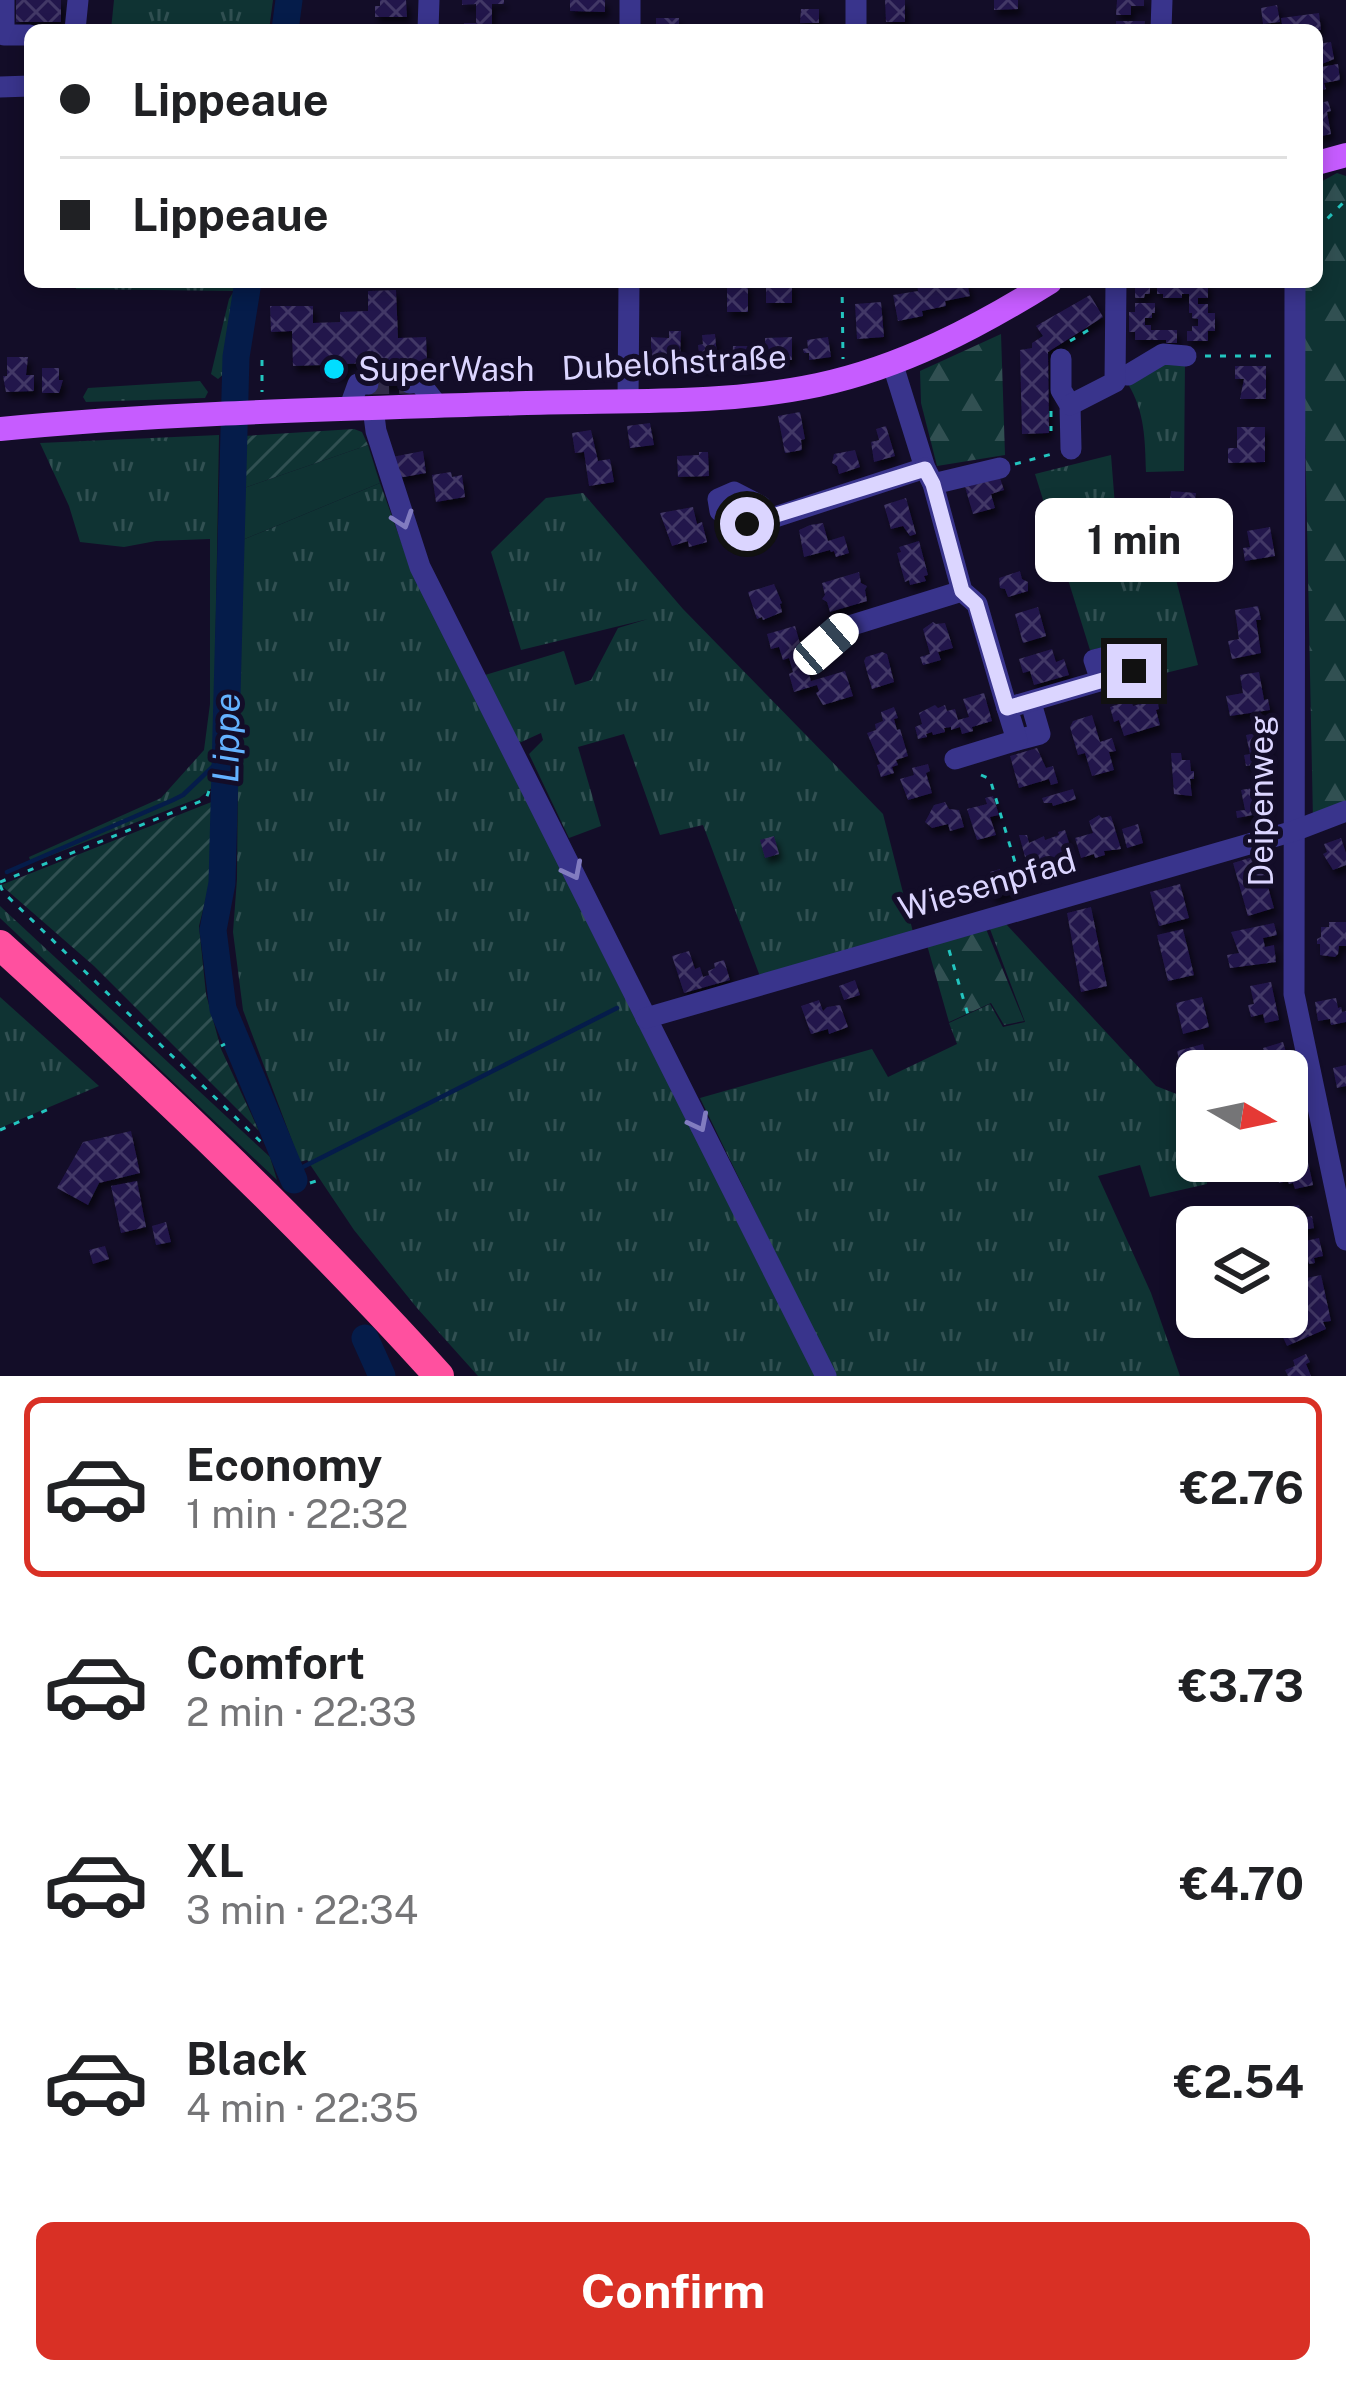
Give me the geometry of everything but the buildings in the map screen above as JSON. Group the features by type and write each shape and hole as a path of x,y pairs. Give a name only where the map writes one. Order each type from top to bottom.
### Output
{"highway":[{"path":"0,945 277,1205 439,1376"}],"main road":[{"name":"Dubelohstraße","path":"0,429 259,412 363,391 438,406 723,397 815,386 892,362 974,328 1040,288"},
{"name":"Dubelohstraße","path":"0,420 62,423"}],"street":[{"path":"4,0 4,35 24,35"},
{"path":"628,288 628,401"},
{"path":"1070,405 1115,382 1116,288"},
{"name":"Deipenweg","path":"1295,288 1294,994 1346,1240"},
{"path":"1117,374 1128,374 1163,354 1186,356"},
{"path":"1061,359 1061,389 1070,405 1071,448"},
{"path":"892,362 962,591 976,604 1017,740"},
{"path":"412,378 438,406"},
{"path":"363,391 420,567 826,1376"},
{"path":"766,520 929,476 1000,468"},
{"path":"826,644 846,627 962,591"},
{"path":"1007,708 1101,681"},
{"path":"970,762 1040,734 1031,703"},
{"name":"Wiesenpfad","path":"646,1018 1346,812"}],"path":[{"path":"1323,223 1346,200"},
{"path":"842,288 843,379"},
{"path":"1186,356 1294,356"},
{"path":"259,412 262,360"},
{"path":"1000,468 1071,448"},
{"path":"970,762 990,779 1028,907"},
{"path":"209,791 206,799 0,883 3,892 263,1144"},
{"path":"944,931 968,1015"},
{"path":"0,1130 49,1109"}],"green space":[{"path":"114,0 273,0 270,24 112,24"},
{"path":"1337,173 1346,176 1346,807 1313,820 1302,288 1323,288 1323,181"},
{"path":"237,288 225,373 218,379 211,374 234,291 76,289"},
{"path":"1001,334 1005,455 937,466 921,403 920,371"},
{"path":"1169,361 1185,361 1184,471 1146,472 1141,416 1128,384"},
{"path":"200,381 208,392 205,398 86,402 83,397 88,388"},
{"path":"362,432 368,445 244,488 244,436"},
{"path":"219,435 213,787 199,798 31,863 29,857 161,798 204,750 210,704 210,539 124,547 80,542 40,443"},
{"path":"368,445 380,483 240,541 244,488"},
{"path":"1111,455 1119,557 1171,560 1198,665 1145,678 1133,641 1090,650 1035,474"},
{"path":"380,483 408,561 819,1376 478,1376 354,1230 307,1160 300,1162 243,1010 233,932 240,541"},
{"path":"583,493 683,609 883,814 913,932 761,979 703,825 660,835 624,734 578,747 601,826 569,838 529,754 543,740 541,733 517,744 485,675 564,651 575,685 591,680 618,628 648,619 521,650 491,552 546,498"},
{"path":"214,801 212,874 199,926 206,994 221,1049 259,1131 94,966 1,885"},
{"path":"0,906 270,1157 277,1180 0,918"},
{"path":"1006,924 1156,1086 1176,1094 1176,1182 1207,1184 1150,1197 1140,1165 1098,1176 1151,1293 1180,1376 835,1376 700,1098 872,1049 888,1077 957,1044 949,1023 990,1004 1003,1027 1025,1022 990,929"},
{"path":"986,929 1024,1021 1004,1025 991,1003 949,1022 927,945"},
{"path":"0,997 99,1086 0,1128"}],"waterway":[{"name":"Lippe","path":"286,24 289,0"},
{"name":"Lippe","path":"247,288 236,357 222,883 213,930 223,1009 294,1180"},
{"path":"7,872 183,795 226,754"},
{"path":"291,1173 617,1008"},
{"name":"Lippe","path":"365,1338 382,1376"}],"tunnel":[{"path":"368,384 410,383"}],"place":[{"name":"SuperWash","path":"334,369"}],"route":[{"path":"747,524 925,469 962,591 976,604 1007,708 1134,671"}]}
